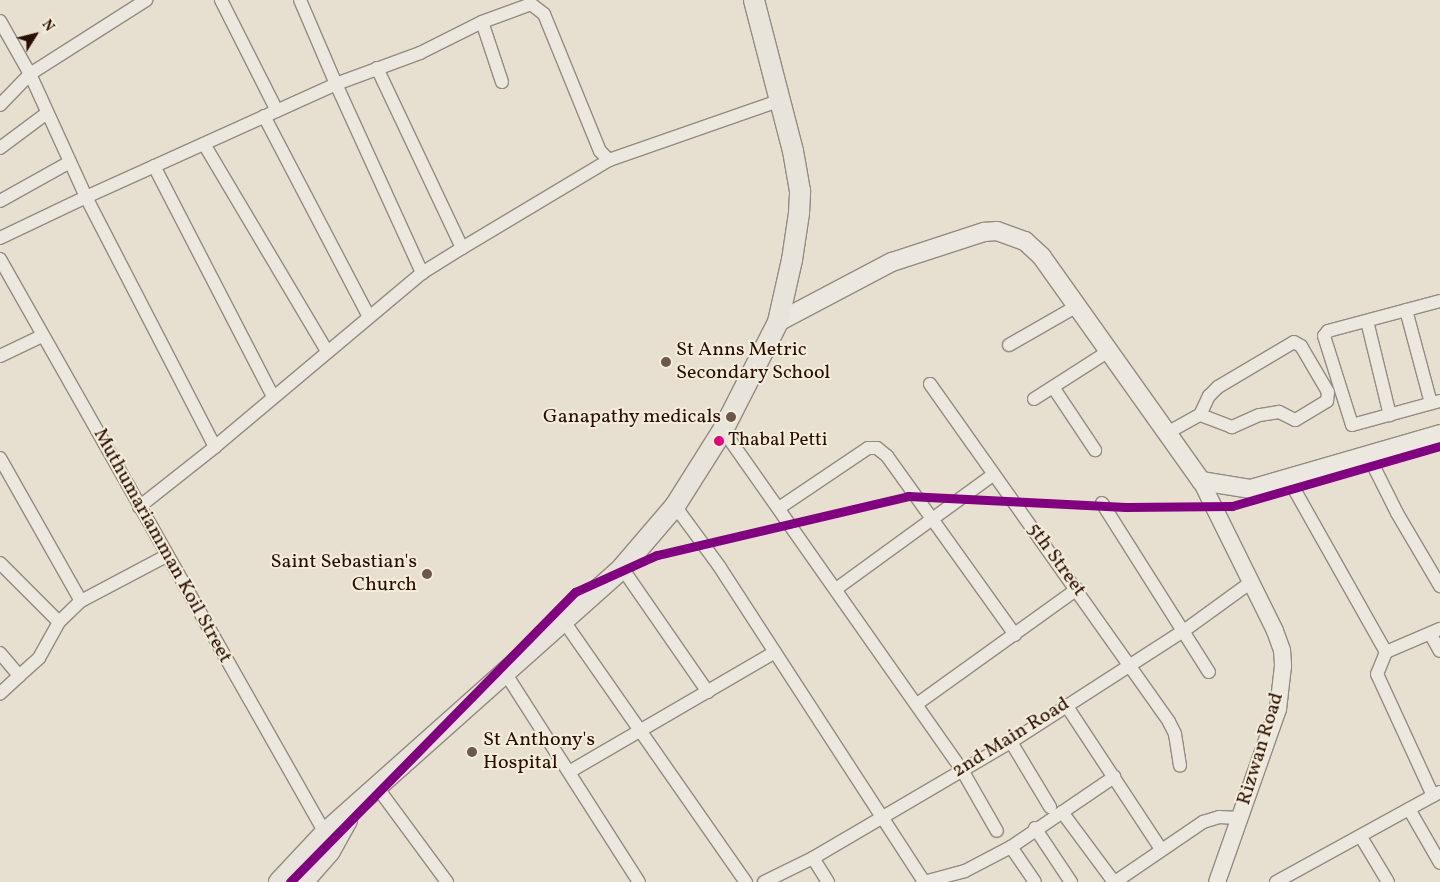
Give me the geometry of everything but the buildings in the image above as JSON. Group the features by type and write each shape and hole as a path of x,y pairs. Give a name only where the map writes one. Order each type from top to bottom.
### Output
{"main road":[{"path":"279,882 325,833 504,671 622,568 675,506 723,430 778,322 792,260 800,191 781,100 754,0"},
{"path":"778,322 892,262 984,232 997,231 1017,237 1034,248 1201,482 1251,489 1289,480 1367,453 1440,434"},
{"path":"303,882 330,851 353,809"}],"street":[{"path":"0,105 30,74 146,0"},
{"path":"221,0 277,111"},
{"path":"300,0 422,273"},
{"path":"0,238 336,84 420,53 482,22 525,5 537,6 544,14 600,151 610,160"},
{"path":"0,21 30,74 86,197 216,447"},
{"path":"482,22 502,82"},
{"path":"377,68 462,248"},
{"path":"139,507 216,447 368,316 422,273 610,160 781,100"},
{"path":"0,148 48,112"},
{"path":"264,116 368,316"},
{"path":"204,144 327,351"},
{"path":"0,201 70,162"},
{"path":"154,166 273,397"},
{"name":"Muthumariamman Koil Street","path":"1,265 325,833"},
{"path":"1406,310 1435,402 1352,425 1324,336 1328,331 1367,320 1440,301"},
{"path":"1009,345 1077,306"},
{"path":"1367,320 1390,415"},
{"path":"0,356 42,336"},
{"path":"1167,433 1200,415 1209,396 1218,387 1294,342 1301,346 1328,392 1327,401 1295,420 1279,412 1259,415 1232,427 1200,415"},
{"path":"1034,399 1109,351"},
{"name":"5th Street","path":"930,384 993,475 1077,589 1172,728 1180,766"},
{"path":"1053,387 1095,450"},
{"path":"723,430 917,704 962,770 997,831"},
{"path":"778,508 868,448 877,448 887,456 1015,635"},
{"path":"1367,453 1397,513 1440,586"},
{"path":"0,458 81,601"},
{"path":"836,589 993,475"},
{"path":"1289,480 1386,652"},
{"name":"Rizwan Road","path":"1201,482 1275,631 1282,650 1283,666 1278,709 1256,777 1239,818 1217,882"},
{"path":"1102,503 1185,630 1209,672"},
{"path":"675,506 775,652 924,882 966,871 1010,847 1056,810 1114,777"},
{"path":"0,694 39,658 59,622 81,601 166,556"},
{"path":"0,563 59,622"},
{"path":"622,568 708,692"},
{"name":"2nd Main Road","path":"764,882 813,858 1011,742 1128,664 1185,630 1251,582"},
{"path":"917,704 1077,589"},
{"path":"563,620 746,882"},
{"path":"1280,881 1436,794 1377,674 1386,652 1435,632 1440,651"},
{"path":"570,772 775,652"},
{"path":"0,653 19,676"},
{"path":"504,671 639,882"},
{"path":"1066,705 1161,849"},
{"path":"1011,742 1056,810 1114,882 1203,822 1219,817 1239,818"},
{"path":"377,787 447,882"},
{"path":"1409,809 1440,863"},
{"path":"1035,828 1071,882"},
{"path":"1361,837 1388,882"},
{"path":"1010,847 1035,882"},
{"path":"813,858 828,882"}],"transit line":[{"path":"290,882 575,592 657,555 908,496 1126,507 1232,506 1440,446"}],"place":[{"name":"St Anns Metric Secondary School","path":"666,362"},
{"name":"Ganapathy medicals","path":"731,417"},
{"name":"Thabal Petti","path":"719,441"},
{"name":"Saint Sebastian's Church","path":"427,574"},
{"name":"St Anthony's Hospital","path":"472,752"}]}
